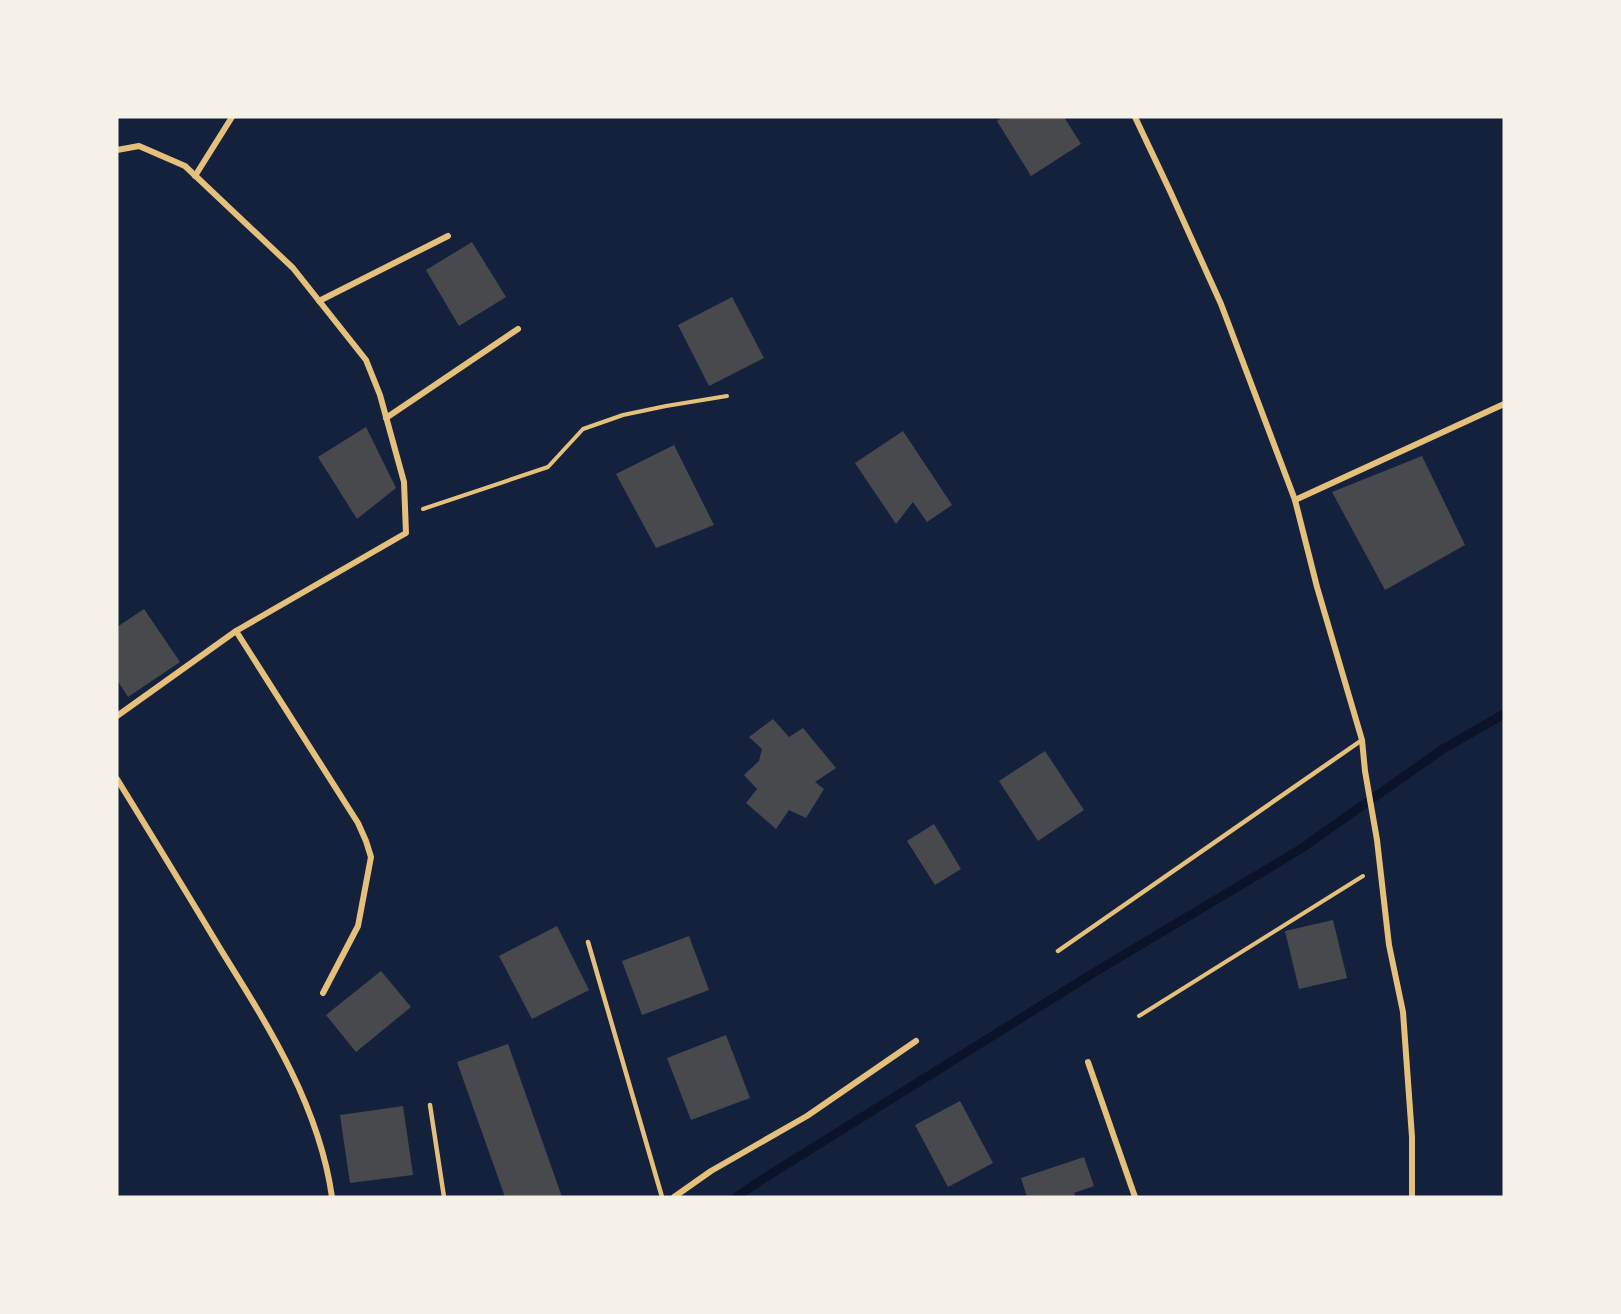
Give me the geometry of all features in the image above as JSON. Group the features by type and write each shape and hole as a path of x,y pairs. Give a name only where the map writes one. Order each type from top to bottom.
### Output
{"street":[{"path":"195,176 232,117"},
{"path":"1135,117 1221,304 1295,500 1317,586 1362,740 1377,840 1389,945 1403,1012 1412,1137 1412,1197"},
{"path":"117,150 139,146 185,166 292,268 366,360 386,418 404,482 406,533 236,631 117,716"},
{"path":"319,301 448,236"},
{"path":"386,418 518,329"},
{"path":"1295,500 1504,404"},
{"path":"236,631 358,823 371,857 358,926 323,993"},
{"path":"117,778 276,1038 306,1105 328,1167 332,1197"},
{"path":"675,1197 711,1171 807,1116 916,1041"},
{"path":"1088,1062 1135,1197"}],"lane":[{"path":"1058,951 1362,740"},
{"path":"588,942 662,1197"},
{"path":"430,1106 444,1197"}],"path":[{"path":"405,515 549,467 583,429 623,415 727,396"},
{"path":"1139,1016 1379,866"}],"building":[{"path":"1003,117 1064,117 1081,144 1031,176 997,121"},
{"path":"472,242 506,297 459,326 426,270"},
{"path":"732,297 764,358 709,386 678,325"},
{"path":"366,427 396,488 357,519 318,457"},
{"path":"903,431 952,505 927,522 913,502 896,524 855,463"},
{"path":"674,445 714,525 656,548 616,474"},
{"path":"1422,456 1465,545 1385,590 1332,492"},
{"path":"144,609 180,662 128,697 117,680 117,627"},
{"path":"773,719 789,737 803,728 836,768 815,782 824,789 806,818 789,810 776,829 746,803 757,789 744,775 759,761 762,749 749,737"},
{"path":"1045,751 1084,810 1038,841 999,781"},
{"path":"934,824 961,869 935,885 907,841"},
{"path":"1333,920 1347,978 1299,989 1285,931"},
{"path":"557,926 589,990 532,1019 499,956"},
{"path":"689,936 709,990 642,1015 622,961"},
{"path":"381,971 411,1007 356,1052 326,1015"},
{"path":"726,1035 750,1098 691,1120 667,1058"},
{"path":"508,1044 562,1197 505,1197 457,1062"},
{"path":"960,1101 993,1163 948,1187 915,1125"},
{"path":"403,1106 413,1175 350,1183 340,1115"},
{"path":"1084,1157 1094,1186 1074,1193 1076,1197 1027,1197 1021,1178"}],"waterway":[{"path":"736,1197 1095,972 1299,850 1443,749 1504,714"}]}
